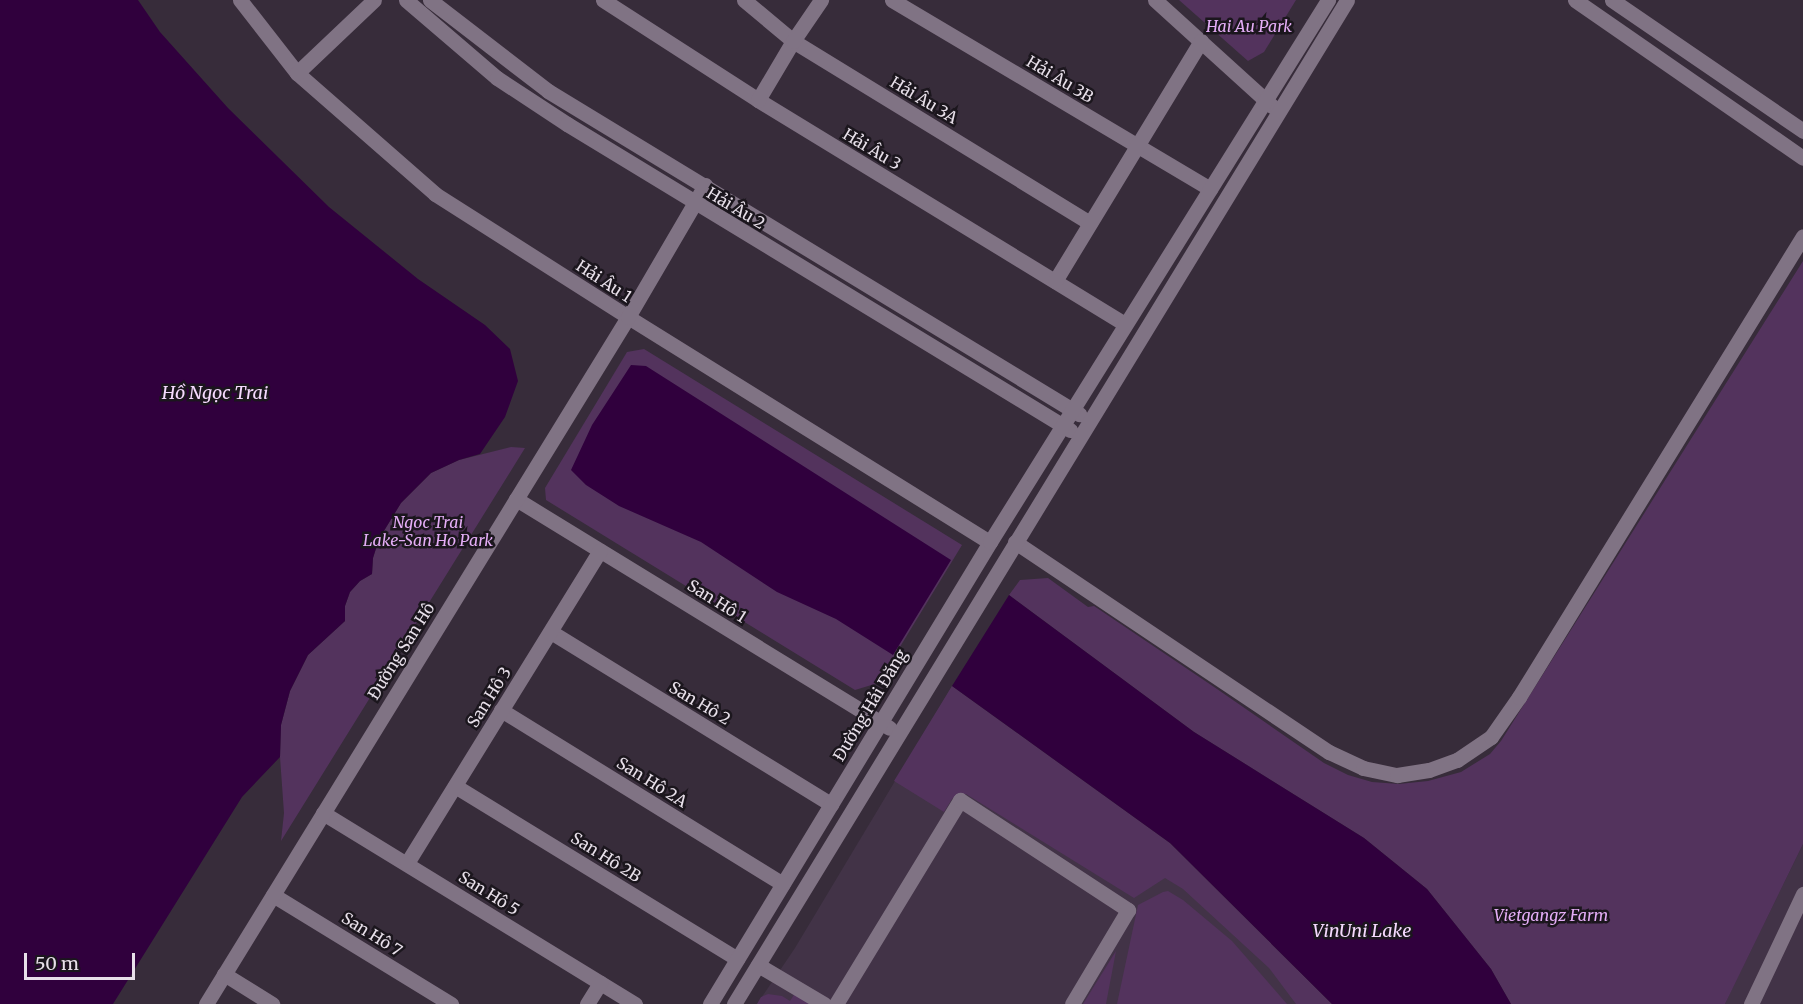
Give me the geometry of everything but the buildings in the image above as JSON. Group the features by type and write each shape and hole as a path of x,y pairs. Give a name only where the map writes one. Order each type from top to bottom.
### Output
{"street":[{"name":"Hải Âu 1","path":"240,0 297,73 435,194 990,542"},
{"path":"297,73 374,0"},
{"name":"Hải Âu 2","path":"406,0 497,78 694,204 1080,435"},
{"name":"Hải Âu 2","path":"430,0 548,91 1089,420"},
{"name":"Hải Âu 3","path":"603,0 758,100 1125,324"},
{"name":"Hải Âu 3A","path":"744,0 793,41 1090,223"},
{"path":"758,100 793,41 821,0"},
{"name":"Hải Âu 3B","path":"892,0 1210,189"},
{"path":"1155,0 1279,112"},
{"name":"Đường Hải Đăng","path":"710,1004 990,542 1328,0"},
{"path":"734,1004 1347,0"},
{"path":"1575,0 1803,158"},
{"path":"1612,0 1803,131"},
{"path":"1055,281 1201,41"},
{"name":"Đường San Hô","path":"206,1004 628,317 705,185"},
{"path":"1015,542 1329,752 1363,768 1397,775 1429,770 1457,760 1491,737 1519,697 1803,236"},
{"name":"San Hô 1","path":"516,499 899,734"},
{"name":"San Hô 3","path":"407,863 600,550"},
{"name":"San Hô 2","path":"551,632 831,804"},
{"name":"San Hô 2A","path":"501,710 783,884"},
{"name":"San Hô 2B","path":"455,786 737,959"},
{"path":"836,1004 960,800 1128,910 1072,1004"},
{"name":"San Hô 5","path":"323,813 635,1004"},
{"name":"San Hô 7","path":"273,894 451,1004"},
{"path":"1751,1004 1803,894"},
{"path":"758,965 824,1004"},
{"path":"224,974 272,1004"},
{"path":"586,1004 600,983"}],"shaded area":[{"path":"952,686 1332,1004 757,1004 795,948"},
{"path":"1803,844 1803,1004 1725,1004 1729,995"}],"green space":[{"name":"Hai Au Park","path":"1179,0 1296,0 1264,52 1248,61"},
{"name":"Vietgangz Farm","path":"1803,261 1803,844 1725,1004 1511,1004 1491,969 1427,889 1364,838 1194,732 1009,595 1020,580 1048,578 1088,607 1094,606 1324,763 1348,775 1372,782 1399,784 1428,781 1461,772 1490,754 1501,741"},
{"path":"644,349 962,545 878,683 855,690 546,500 545,488 627,352"},
{"name":"Ngoc Trai Lake-San Ho Park","path":"511,447 525,448 281,841 284,813 280,757 281,725 290,691 308,655 345,621 345,606 350,592 360,581 372,574 373,558 379,539 401,503 431,473 459,460"},
{"path":"952,686 1170,843 1332,1004 1296,1004 1269,968 1183,889 1165,878 1134,898 966,794 958,794 944,812 894,781"},
{"path":"1168,891 1183,900 1232,941 1287,1004 1117,1004 1138,905"},
{"path":"1116,951 1106,1004 1083,1004"},
{"path":"797,990 821,1004 757,1004 761,997 768,994 782,996 790,1001"}],"water":[{"name":"Hồ Ngọc Trai","path":"0,0 138,0 160,32 228,108 329,207 418,279 485,325 510,349 518,381 505,417 480,454 459,460 431,473 401,503 379,539 373,558 372,574 360,581 350,592 345,606 345,621 308,655 290,691 281,725 280,757 242,797 113,1004 0,1004"},
{"path":"631,365 646,366 951,560 893,655 836,619 777,592 701,542 619,506 586,485 571,470 592,425"},
{"name":"VinUni Lake","path":"1009,595 1194,732 1364,838 1427,889 1491,969 1511,1004 1332,1004 1170,843 952,686"}]}
